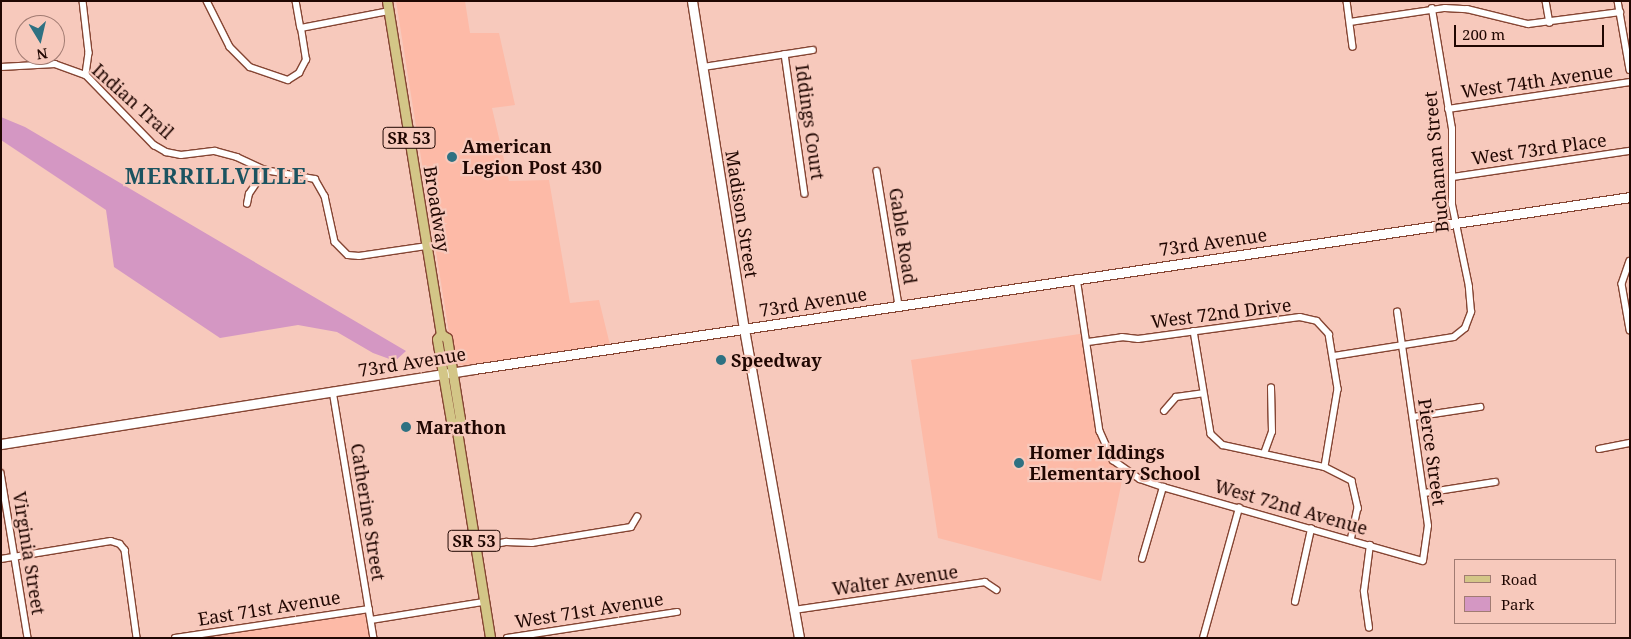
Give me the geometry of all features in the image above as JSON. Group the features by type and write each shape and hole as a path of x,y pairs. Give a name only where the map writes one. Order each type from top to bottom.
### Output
{"main road":[{"name":"Broadway","path":"388,4 441,334 437,339 448,373 451,421 456,425 490,638"}],"street":[{"path":"83,1 89,52 86,75"},
{"path":"207,1 230,47 250,67 273,77 288,80 299,73 306,60 296,1"},
{"name":"Madison Street","path":"692,1 744,329 799,638"},
{"path":"1347,1 1353,47"},
{"path":"1546,1 1550,23"},
{"path":"1618,1 1630,70"},
{"path":"301,28 388,4"},
{"path":"1350,22 1432,9 1458,8 1521,24 1550,23 1620,12"},
{"name":"Buchanan Street","path":"1402,346 1454,337 1465,328 1471,312 1469,287 1456,224 1452,177 1453,141 1432,9"},
{"path":"703,67 813,50"},
{"name":"Iddings Court","path":"785,54 805,194"},
{"name":"Indian Trail","path":"1,67 55,64 86,75 154,145 166,152 181,155 215,151 237,156 265,170 315,179 325,196 335,242 348,254 359,256 427,246"},
{"name":"West 74th Avenue","path":"1448,109 1630,82"},
{"name":"West 73rd Place","path":"1452,177 1630,151"},
{"path":"247,204 249,194 265,170"},
{"name":"Gable Road","path":"877,172 899,305"},
{"name":"73rd Avenue","path":"1,444 448,373 1077,278 1456,224 1630,196"},
{"path":"1630,261 1622,284 1630,330"},
{"path":"1077,278 1088,342"},
{"name":"Pierce Street","path":"1397,312 1428,526 1423,561"},
{"name":"West 72nd Drive","path":"1088,342 1300,317 1317,321 1329,334 1334,356 1336,411 1326,467"},
{"path":"1194,331 1211,434 1223,445 1264,451 1326,467 1352,481 1358,496 1358,508 1351,540"},
{"name":"West 72nd Avenue","path":"1088,342 1105,446 1113,460 1125,470 1163,487 1423,561"},
{"path":"1334,356 1402,346"},
{"path":"1264,451 1272,432 1271,388"},
{"name":"Catherine Street","path":"333,391 374,638"},
{"path":"1164,411 1176,397 1203,393"},
{"path":"1412,417 1480,407"},
{"path":"1599,448 1630,443"},
{"name":"Virginia Street","path":"1,473 28,638"},
{"path":"1424,494 1495,482"},
{"path":"1142,559 1163,487"},
{"path":"1202,638 1239,508"},
{"path":"476,548 506,542 532,543 631,528 637,517"},
{"path":"1295,602 1312,529"},
{"path":"1,559 111,541 120,544 125,550 137,638"},
{"path":"1368,628 1364,591 1370,545"},
{"name":"Walter Avenue","path":"794,610 985,582 997,590"},
{"path":"371,620 484,602"},
{"name":"East 71st Avenue","path":"174,638 369,609"},
{"name":"West 71st Avenue","path":"507,638 676,612"}],"shaded area":[{"path":"396,1 465,1 470,33 499,33 515,105 492,108 509,181 549,180 570,303 599,300 610,345 466,365 460,365 453,358"},
{"name":"Homer Iddings Elementary School","path":"1086,333 1101,449 1123,476 1101,581 938,538 911,360"},
{"path":"368,612 372,638 196,638"}],"green space":[{"path":"1,117 25,127 406,351 395,361 373,353 337,332 298,325 220,338 114,267 106,210 1,140"}],"place":[{"name":"American Legion Post 430","path":"452,157"},
{"name":"Speedway","path":"721,360"},
{"name":"Marathon","path":"406,427"},
{"name":"Homer Iddings Elementary School","path":"1019,463"}],"district":[{"name":"MERRILLVILLE","path":"216,176"}]}
